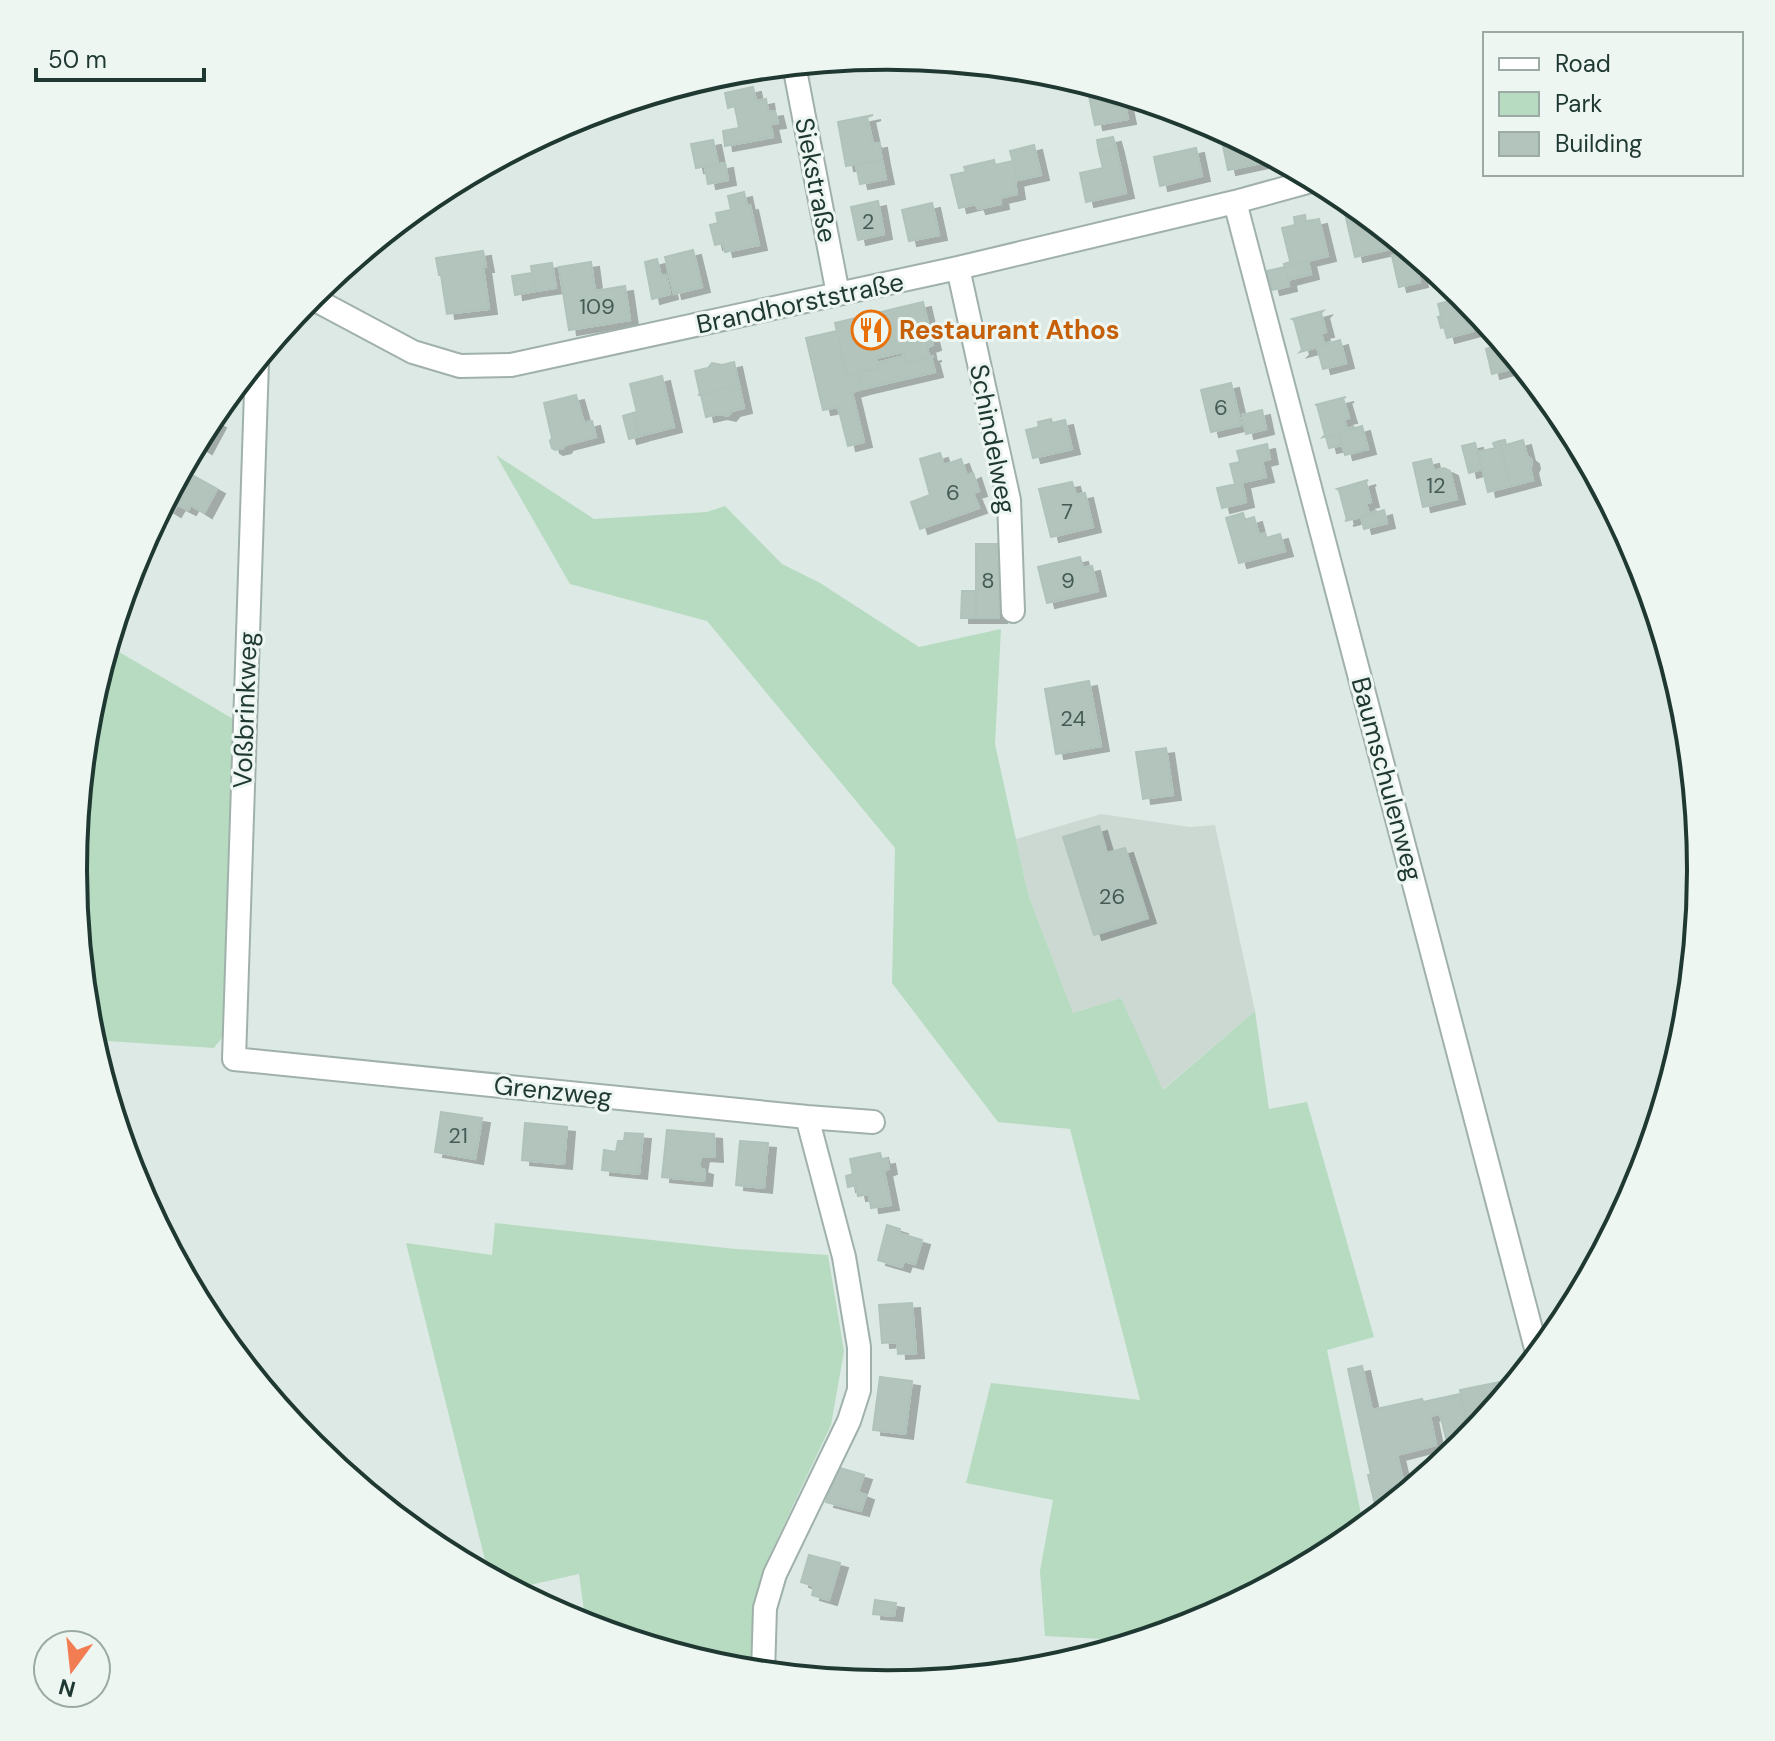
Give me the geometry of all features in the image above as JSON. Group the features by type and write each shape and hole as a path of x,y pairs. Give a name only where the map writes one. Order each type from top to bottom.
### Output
{"street":[{"name":"Siekstraße","path":"796,76 838,294"},
{"name":"Brandhorststraße","path":"322,303 413,352 460,366 511,365 958,268 1235,202 1294,181"},
{"name":"Baumschulenweg","path":"1235,202 1534,1342"},
{"name":"Schindelweg","path":"958,268 1009,500 1013,611"},
{"name":"Voßbrinkweg","path":"234,1059 256,378"},
{"name":"Grenzweg","path":"234,1059 873,1122"},
{"path":"763,1661 765,1608 775,1574 849,1421 859,1390 859,1347 844,1257 807,1117"}],"shaded area":[{"path":"1101,814 1190,827 1215,825 1255,1011 1162,1090 1121,998 1073,1013 1028,894 1016,839"}],"green space":[{"path":"496,455 594,519 707,512 725,506 782,564 820,583 919,647 1001,629 995,744 1028,894 1073,1013 1121,998 1163,1090 1255,1011 1269,1109 1307,1102 1374,1337 1327,1350 1361,1515 1288,1564 1194,1610 1145,1629 1110,1639 1045,1636 1040,1571 1053,1500 966,1483 991,1383 1140,1400 1070,1129 998,1122 892,983 895,848 707,621 570,584"},
{"path":"118,651 235,720 228,1030 214,1048 105,1041 94,975 87,870 94,766 102,714"},
{"path":"495,1223 736,1249 828,1255 844,1351 831,1425 765,1565 754,1633 755,1660 680,1644 584,1611 579,1574 528,1585 486,1563 406,1243 492,1255"}],"building":[{"path":"753,87 756,101 766,99 768,112 775,111 778,123 770,124 773,137 725,146 723,131 739,128 735,106 728,108 725,93"},
{"path":"1089,96 1125,106 1128,119 1095,125"},
{"path":"873,115 867,117 873,144 879,143 882,160 846,166 838,122"},
{"path":"1113,137 1116,148 1099,152 1097,140"},
{"path":"713,140 718,164 696,168 691,144"},
{"path":"1223,144 1261,163 1228,170"},
{"path":"1034,145 1041,175 1018,180 1010,151"},
{"path":"1116,148 1126,193 1086,202 1080,173 1103,168 1099,152"},
{"path":"1196,148 1202,176 1160,186 1154,157"},
{"path":"882,160 886,179 860,184 856,165"},
{"path":"994,160 995,165 1013,161 1018,180 1015,181 1017,194 1000,198 1001,204 978,209 976,204 959,208 951,175 966,172 964,167"},
{"path":"725,163 728,180 708,184 705,167"},
{"path":"744,192 759,245 725,252 723,243 715,245 710,225 718,223 716,213 731,210 728,196"},
{"path":"878,201 884,234 858,240 851,207"},
{"path":"932,203 939,235 909,241 902,210"},
{"path":"1345,214 1391,249 1355,257"},
{"path":"1305,215 1306,222 1319,219 1328,256 1291,265 1282,228 1295,225 1294,217"},
{"path":"693,250 702,287 674,294 665,257"},
{"path":"483,251 489,309 447,314 436,258"},
{"path":"1398,254 1417,271 1420,282 1399,287 1392,256"},
{"path":"657,259 661,276 666,275 670,294 652,299 645,262"},
{"path":"1308,261 1311,274 1288,280 1284,264"},
{"path":"591,262 595,291 625,286 630,320 569,330 559,267"},
{"path":"552,263 556,288 535,291 531,266"},
{"path":"1285,267 1289,286 1272,290 1267,271"},
{"path":"532,273 535,291 515,295 512,276"},
{"path":"1450,301 1471,322 1473,331 1447,338 1438,317 1441,316 1438,304"},
{"path":"923,302 933,345 927,347 929,357 934,356 906,363 903,352 876,358 878,368 847,376 835,323"},
{"path":"1323,311 1326,332 1321,333 1324,344 1332,343 1300,352 1302,350 1292,319"},
{"path":"837,331 847,376 858,373 862,389 852,392 864,442 848,446 838,407 823,410 806,338"},
{"path":"1340,340 1346,363 1323,369 1317,347"},
{"path":"1492,347 1510,369 1492,374 1486,349"},
{"path":"904,356 906,363 931,357 935,372 862,389 858,373 878,368 877,363"},
{"path":"734,362 739,385 698,395 695,371 708,368 712,363 722,365"},
{"path":"662,376 674,427 639,436 630,384"},
{"path":"1231,383 1241,425 1211,432 1201,390"},
{"path":"739,385 744,408 732,411 728,416 719,414 706,417 701,395 698,395"},
{"path":"576,395 584,423 592,421 596,437 555,450 550,441 552,438 544,403"},
{"path":"1346,397 1343,398 1349,418 1344,419 1347,429 1354,429 1323,437 1325,435 1315,405"},
{"path":"1262,410 1266,429 1246,434 1242,415"},
{"path":"633,413 640,436 629,439 623,416"},
{"path":"1051,419 1052,423 1065,420 1072,449 1033,458 1026,430 1039,427 1038,422"},
{"path":"1362,426 1368,449 1345,455 1339,433"},
{"path":"1339,433 1342,445 1329,448 1326,437"},
{"path":"1505,440 1506,445 1523,440 1527,456 1531,459 1533,480 1511,486 1499,441"},
{"path":"1499,441 1511,486 1488,492 1478,452 1495,448 1493,443"},
{"path":"1475,443 1482,469 1469,473 1462,446"},
{"path":"1267,444 1270,459 1262,461 1266,477 1235,484 1230,464 1240,462 1237,451"},
{"path":"940,453 944,465 961,459 967,476 973,473 979,491 973,493 979,508 920,529 911,502 930,495 920,459"},
{"path":"1431,459 1434,471 1444,468 1450,471 1457,499 1423,507 1413,463"},
{"path":"194,476 217,489 204,513 191,505 188,510 178,505 188,482"},
{"path":"1368,480 1371,502 1366,503 1369,514 1377,513 1345,521 1337,489"},
{"path":"1072,482 1076,495 1085,493 1093,527 1051,537 1039,489"},
{"path":"1242,483 1246,502 1222,508 1217,488"},
{"path":"1384,510 1387,523 1364,529 1361,517"},
{"path":"1243,513 1245,520 1254,517 1259,535 1265,533 1266,538 1280,534 1285,551 1239,563 1226,518"},
{"path":"976,544 999,544 999,618 976,618"},
{"path":"1080,557 1083,568 1092,566 1098,591 1047,603 1038,567"},
{"path":"962,591 976,591 976,618 961,618"},
{"path":"1089,681 1101,746 1056,754 1045,689"},
{"path":"1166,748 1173,795 1143,799 1136,752"},
{"path":"1099,826 1107,853 1125,848 1148,918 1094,935 1063,837"},
{"path":"441,1112 482,1118 475,1159 435,1152"},
{"path":"525,1123 567,1127 564,1164 522,1160"},
{"path":"667,1130 714,1134 715,1157 701,1156 699,1168 705,1170 704,1181 662,1177"},
{"path":"625,1133 643,1134 639,1174 602,1170 604,1150 616,1152 618,1141 624,1141"},
{"path":"740,1141 768,1143 764,1188 736,1185"},
{"path":"880,1153 882,1160 887,1159 889,1169 884,1171 891,1205 871,1208 869,1194 858,1196 856,1185 848,1187 846,1176 853,1174 850,1159"},
{"path":"887,1225 900,1229 898,1233 922,1240 915,1264 904,1261 902,1267 878,1260"},
{"path":"912,1303 916,1353 898,1354 897,1342 882,1343 879,1305"},
{"path":"1362,1366 1372,1410 1460,1394 1467,1423 1447,1442 1440,1414 1430,1416 1436,1445 1397,1455 1403,1482 1375,1506 1368,1475 1371,1475 1348,1369"},
{"path":"880,1377 912,1381 905,1434 873,1430"},
{"path":"1503,1381 1467,1423 1460,1390"},
{"path":"840,1468 864,1475 858,1492 866,1495 861,1511 826,1502"},
{"path":"809,1555 840,1563 829,1600 812,1595 814,1586 801,1582"},
{"path":"875,1600 896,1603 894,1616 873,1614"}],"place":[{"name":"Restaurant Athos","path":"871,330"}]}
